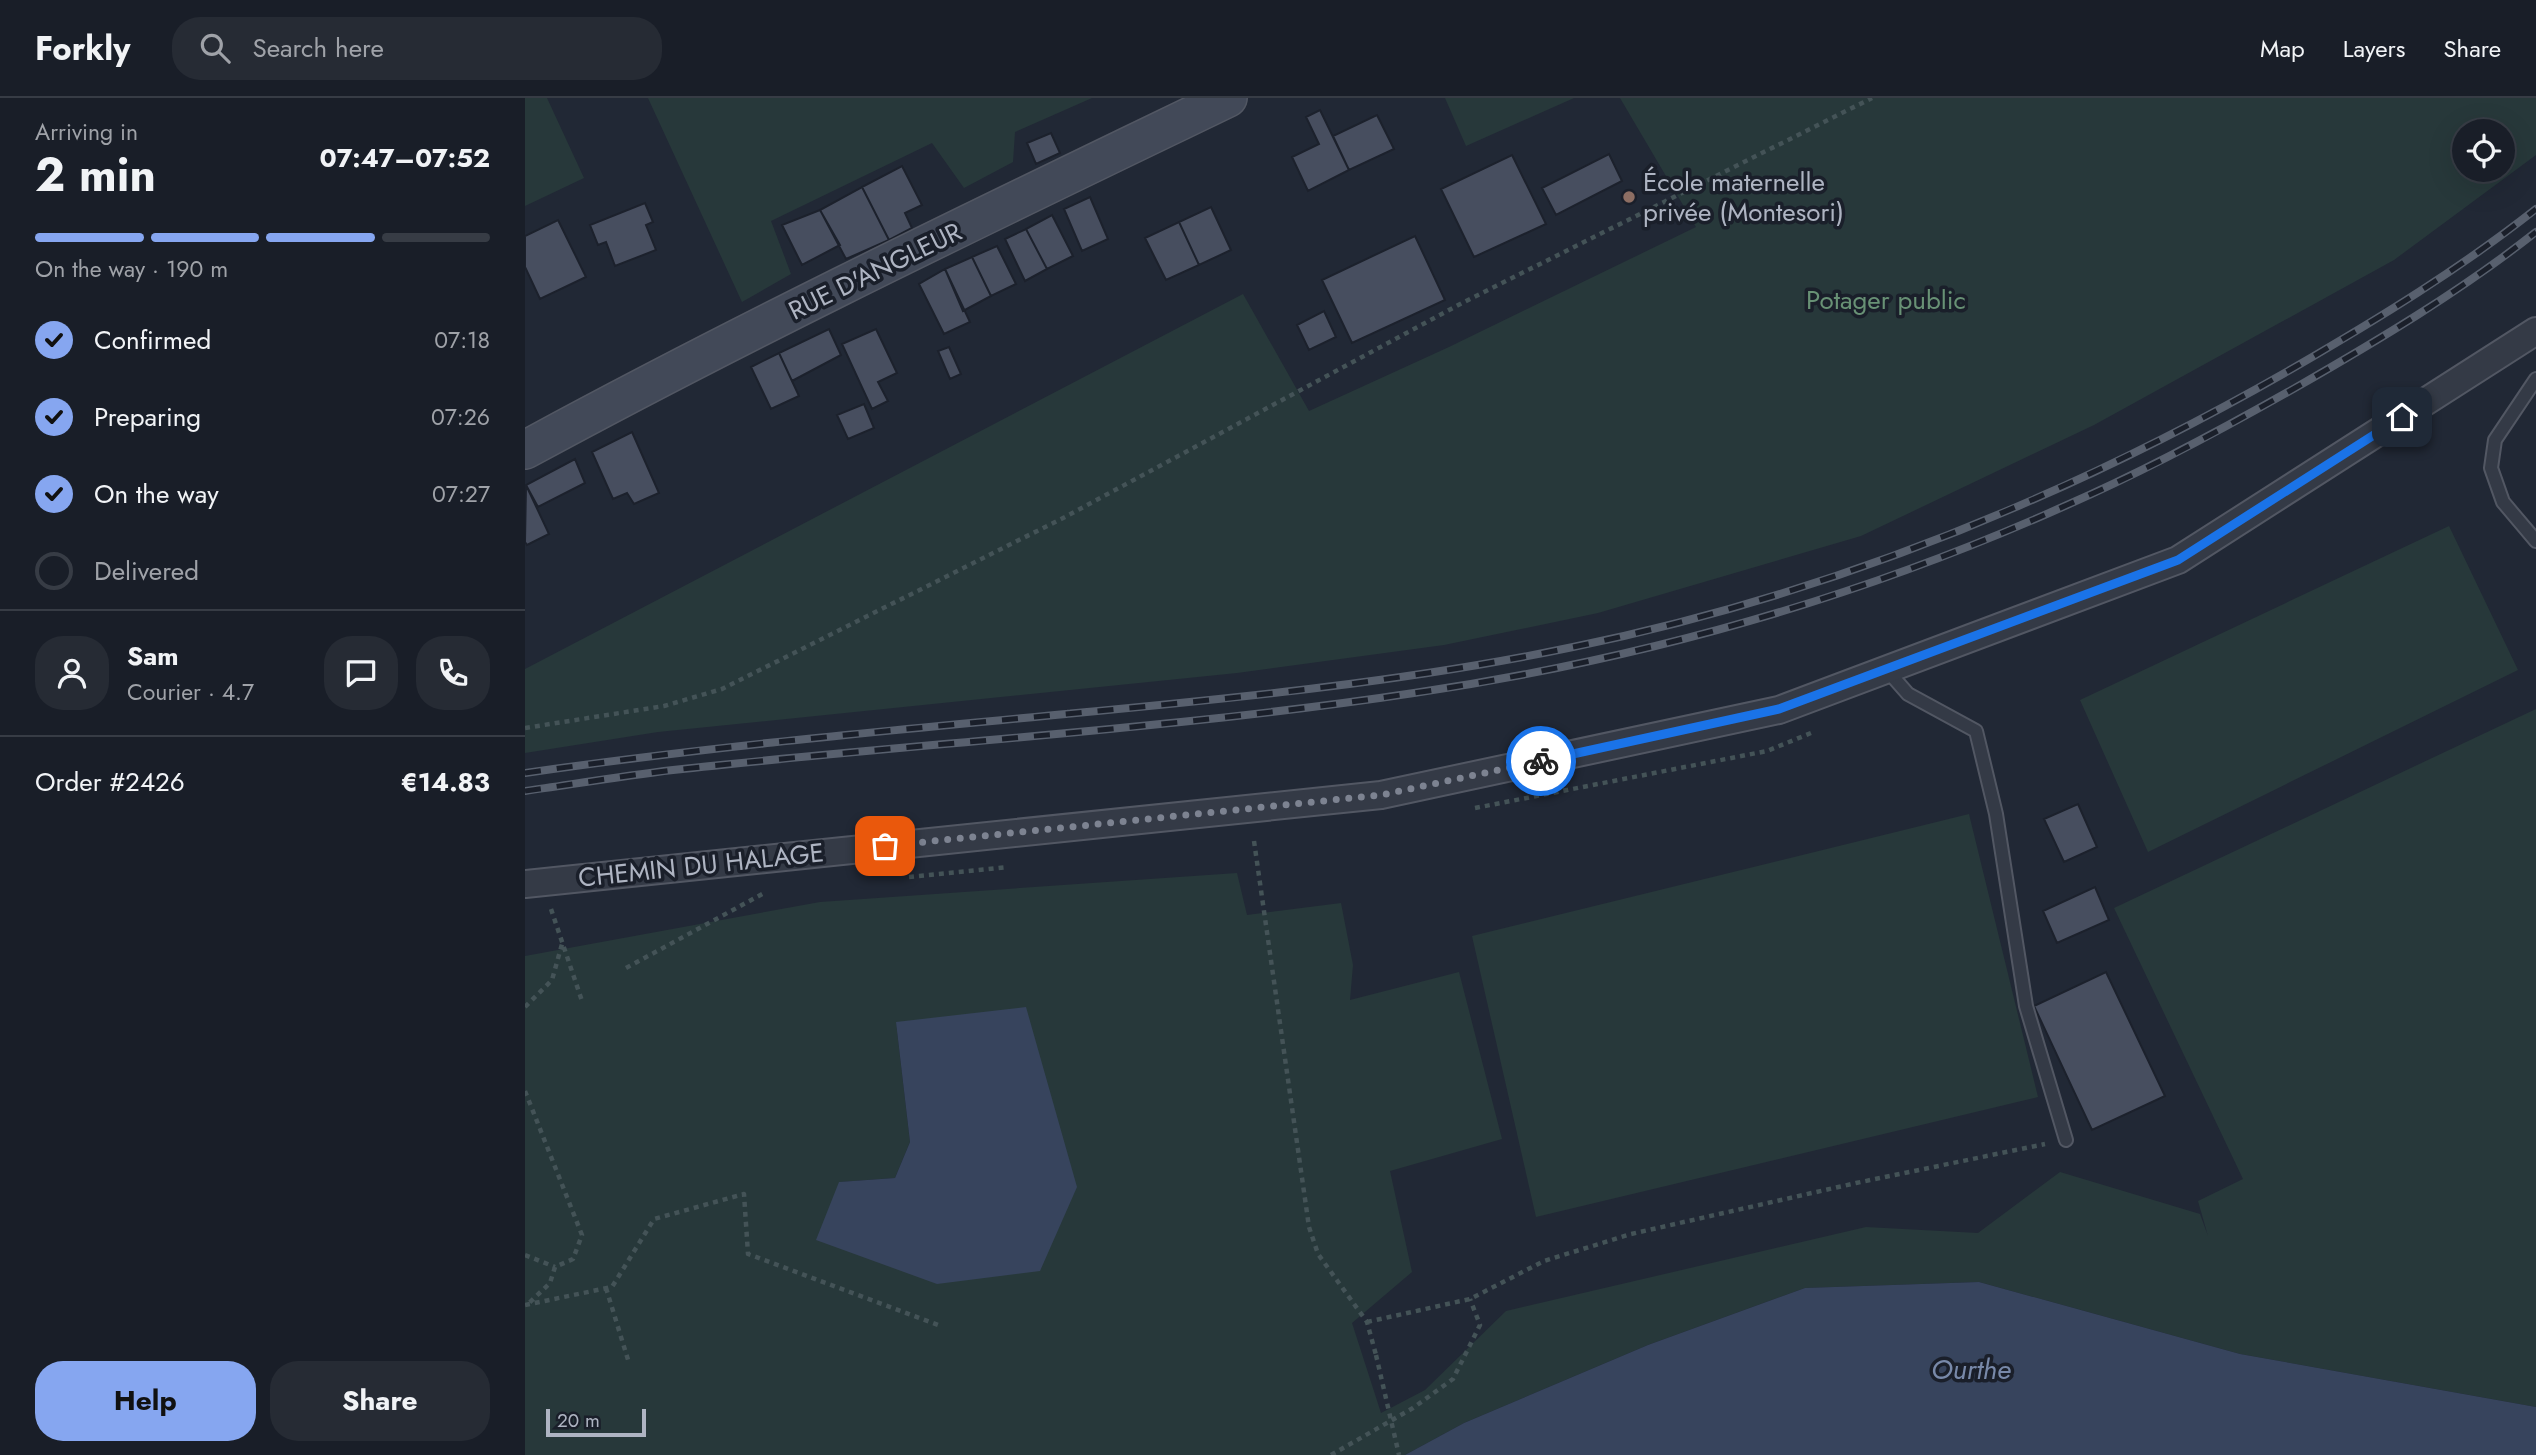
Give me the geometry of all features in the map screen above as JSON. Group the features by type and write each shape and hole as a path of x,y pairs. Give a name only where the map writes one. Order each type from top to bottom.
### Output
{"main road":[{"name":"RUE D'ANGLEUR","path":"525,450 622,397 1228,98"}],"street":[{"name":"CHEMIN DU HALAGE","path":"533,883 1381,795 1779,709 2178,560 2536,331"}],"lane":[{"path":"2536,379 2495,440 2491,468 2503,502 2536,541"},
{"path":"1887,669 1908,694 1976,731 1996,814 2026,1006 2066,1140"}],"path":[{"path":"525,728 664,706 722,689 1065,517 1464,302 1873,98"},
{"path":"1254,841 1310,1227 1318,1254 1367,1322 1399,1455"},
{"path":"533,883 562,943 582,1001"},
{"path":"626,968 766,892"},
{"path":"525,1007 552,980 562,943"},
{"path":"525,1091 582,1236 573,1259 555,1267 525,1255"},
{"path":"1367,1322 1470,1299 1545,1261 1632,1234 1856,1183 2066,1140"},
{"path":"526,1305 612,1287 654,1219 744,1194 748,1254 938,1325"},
{"path":"526,1305 551,1283 555,1267"},
{"path":"606,1288 629,1363"},
{"path":"1331,1455 1413,1408 1453,1379 1480,1325 1470,1299"}],"green space":[{"path":"525,98 547,98 584,178 525,206"},
{"path":"648,98 1092,98 1015,132 1013,162 964,188 932,143 771,221 791,274 742,302"},
{"path":"1445,98 1574,98 1466,146"},
{"name":"Potager public","path":"1620,98 2536,98 2536,155 2515,171 2515,119 2452,119 2452,182 2499,182 2394,260 2094,425 1861,536 1598,613 1444,645 1237,673 658,732 525,753 525,669 1243,294 1309,411 1449,347 1696,227"},
{"path":"2449,526 2518,670 2148,852 2080,700"},
{"path":"2536,709 2536,1407 2240,1354 1979,1282 1805,1288 1648,1345 1464,1423 1405,1455 525,1455 525,956 820,902 1237,873 1247,915 1341,903 1353,965 1350,1000 1459,972 1502,1139 1390,1171 1412,1272 1352,1323 1381,1413 1425,1390 1506,1311 1866,1227 1978,1233 2060,1172 2200,1214 2208,1236 2198,1201 2243,1179 2114,908","holes":["896,1022 937,1284 840,1182 895,1178 910,1142"]},
{"path":"1969,814 2038,1097 1536,1217 1472,936"}],"water":[{"path":"1026,1007 1077,1187 1040,1271 937,1284 816,1240 839,1182 895,1178 910,1142 896,1022"},
{"name":"Ourthe","path":"1979,1282 2240,1354 2536,1407 2536,1455 1405,1455 1464,1423 1648,1345 1805,1288"}],"building":[{"path":"1320,110 1349,170 1308,191 1292,157 1319,144 1306,117"},
{"path":"1377,115 1394,149 1349,170 1333,136"},
{"path":"1051,133 1060,153 1036,164 1027,143"},
{"path":"1609,154 1622,181 1556,215 1542,188"},
{"path":"1512,155 1546,224 1474,257 1441,189"},
{"path":"902,166 922,205 905,213 912,228 889,240 862,187"},
{"path":"862,187 889,240 846,259 820,210"},
{"path":"1090,197 1108,239 1082,251 1064,209"},
{"path":"645,203 653,222 646,225 656,250 615,266 606,242 598,245 590,225"},
{"path":"1211,207 1231,250 1199,265 1179,222"},
{"path":"820,210 840,245 802,265 782,225"},
{"path":"1052,215 1073,256 1047,269 1026,229"},
{"path":"558,220 586,277 540,299 525,267 525,236"},
{"path":"1179,222 1199,265 1166,280 1145,238"},
{"path":"1026,229 1047,269 1025,281 1005,239"},
{"path":"1415,236 1445,300 1352,343 1322,280"},
{"path":"997,246 1016,284 991,296 972,257"},
{"path":"972,257 991,296 963,311 945,269"},
{"path":"945,269 970,322 944,334 919,284"},
{"path":"1324,311 1336,337 1309,350 1297,325"},
{"path":"829,329 841,355 792,381 779,353"},
{"path":"876,329 897,373 878,382 888,401 872,409 842,344"},
{"path":"949,347 961,374 950,379 938,351"},
{"path":"779,353 799,396 771,409 751,367"},
{"path":"864,404 874,428 848,439 837,415"},
{"path":"632,432 659,493 634,504 627,493 613,499 592,452"},
{"path":"575,459 585,483 538,507 526,485"},
{"path":"526,485 549,534 527,545 525,542"},
{"path":"2078,804 2097,847 2064,862 2044,819"},
{"path":"2095,887 2109,920 2057,943 2043,911"},
{"path":"2106,972 2165,1096 2092,1130 2034,1006"}],"railway":[{"path":"525,773 728,747 1193,702 1384,679 1573,647 1668,625 1761,599 1854,570 1945,536 2035,499 2123,458 2210,414 2357,330 2449,272 2536,209"},
{"path":"525,791 765,760 1136,727 1322,706 1414,693 1582,663 1747,622 1829,597 1989,538 2154,464 2267,404 2388,334 2478,275 2536,232"}],"way so far":[{"path":"885,846 1381,795 1541,761"}],"place":[{"name":"École maternelle privée (Montesori)","path":"1629,197"}],"route":[{"path":"1541,761 1779,709 2178,560 2402,417"}]}
